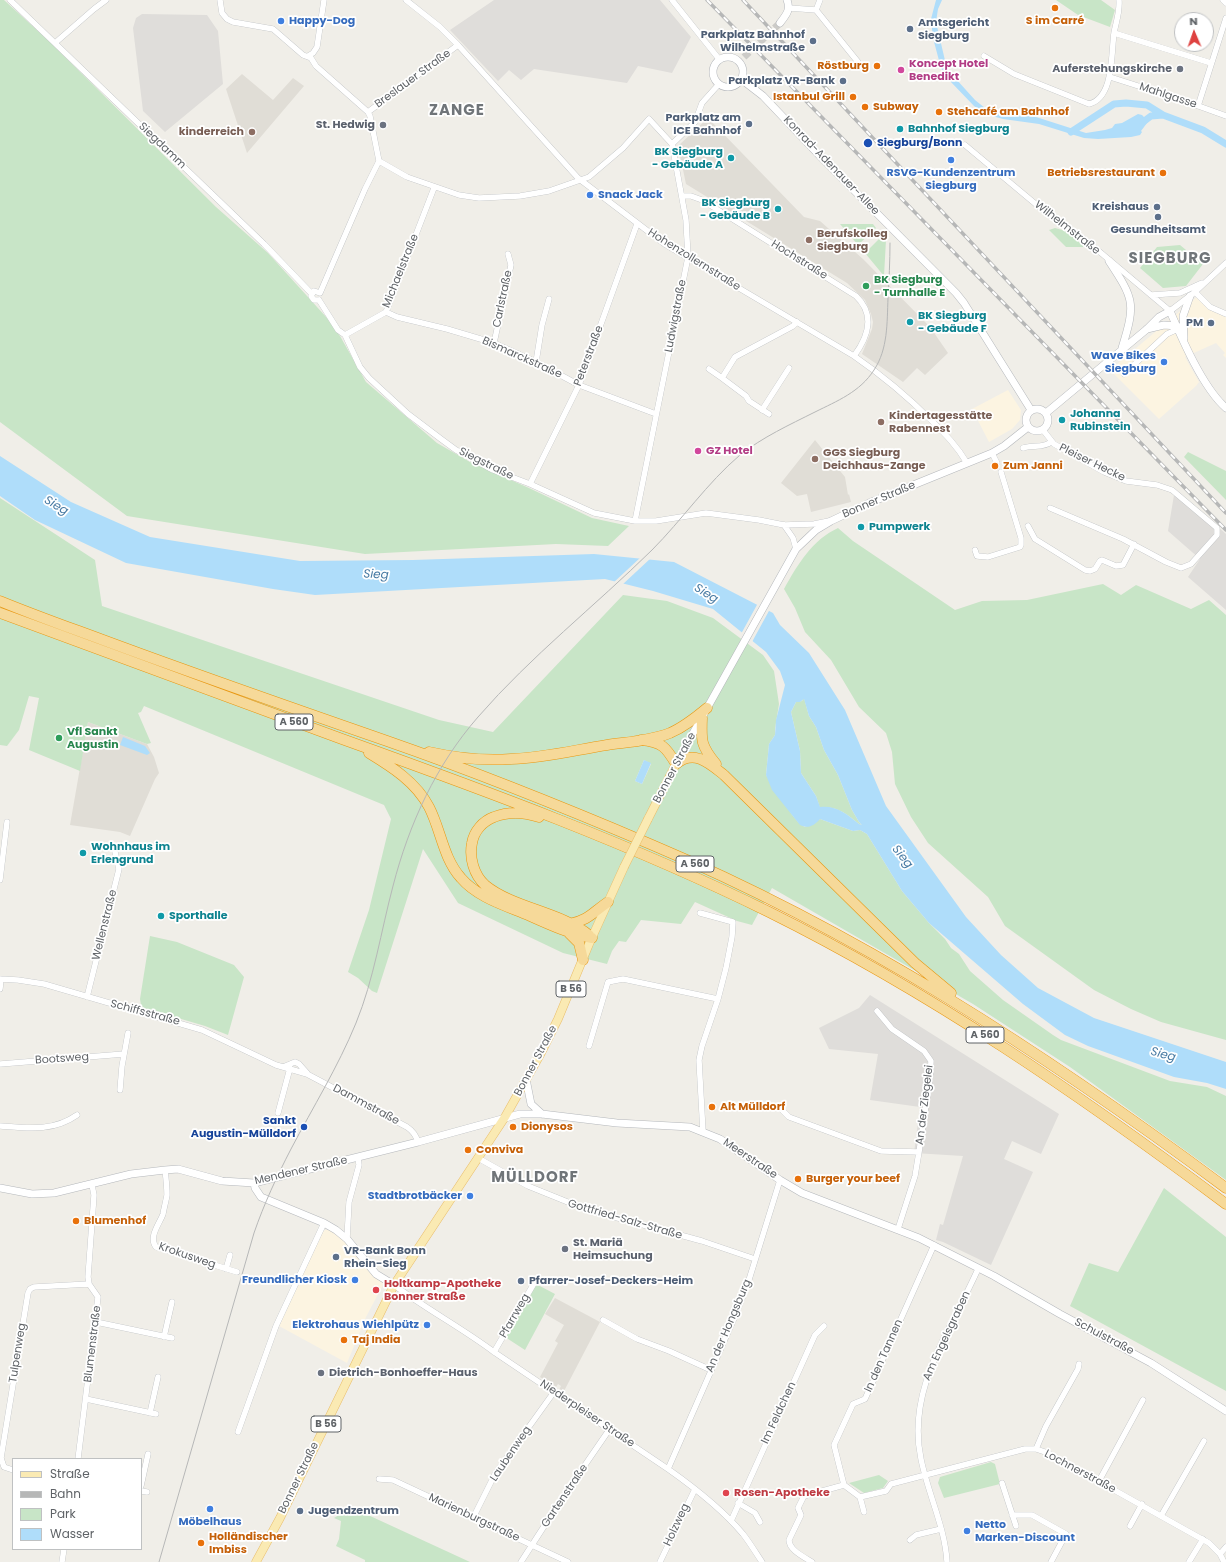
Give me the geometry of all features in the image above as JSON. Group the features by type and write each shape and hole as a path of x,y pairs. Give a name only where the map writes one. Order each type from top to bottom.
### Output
{"highway":[{"name":"A 560","path":"0,601 159,661 392,743 582,816 711,871 771,900 885,960 982,1018 1112,1105 1226,1188"},
{"name":"A 560","path":"0,613 132,663 549,815 673,867 728,893 881,972 971,1026 1043,1072 1226,1204"},
{"path":"392,743 461,758 510,760 641,740 664,735 687,724 707,708"},
{"path":"702,718 701,737 703,747 724,775"},
{"path":"641,740 654,741 662,744 676,764 682,759 692,757 701,759 708,762 724,775 915,963 982,1018"},
{"path":"347,741 396,770 421,794 429,808 449,860 461,879 487,898 569,928 579,943 583,960"},
{"path":"588,832 534,815 517,813 502,814 487,820 478,828 472,839 470,854 475,871 484,884 498,893 592,938"},
{"path":"569,928 586,920 608,902"}],"main road":[{"path":"780,23 789,8 787,0"},
{"path":"728,56 736,59 742,59 743,70 741,79 733,86 728,87 719,84 713,76 712,71 719,59 728,56"},
{"name":"Konrad-Adenauer-Allee","path":"741,79 763,96 820,156 956,293 964,303 1031,410"},
{"path":"1109,261 1126,289 1132,307 1131,318 1122,348"},
{"path":"1184,340 1183,316 1193,294"},
{"path":"1046,413 1159,317 1170,311 1204,380 1220,403 1226,408"},
{"path":"1146,329 1164,325 1177,327"},
{"path":"1039,409 1046,413 1048,422 1043,430 1035,431 1028,427 1026,417 1031,410 1039,409"},
{"name":"Bonner Straße","path":"256,1562 280,1518 394,1285 505,1117 558,1019 608,902 648,819 676,764 796,549 816,530 831,521 869,503 992,453 1004,446 1028,427"},
{"path":"526,1079 531,1104 542,1114"},
{"name":"Meerstraße","path":"505,1117 520,1114 542,1114 617,1123 690,1127 720,1139 780,1180 802,1193 898,1229 934,1245 978,1269"},
{"name":"Mendener Straße","path":"0,1188 23,1193 42,1194 92,1185 131,1174 178,1169 222,1181 254,1182 418,1142 490,1123 505,1117"},
{"path":"254,1182 255,1188 262,1197 324,1223 336,1230 347,1239 376,1274 394,1285"},
{"name":"Schulstraße","path":"978,1269 1151,1363 1226,1411"}],"street":[{"name":"Siegdamm","path":"10,0 264,244 312,294"},
{"path":"55,43 106,0"},
{"path":"220,0 222,13 230,21 273,29 303,55 314,60 316,66 368,112 370,116 379,161 365,188 320,293 321,296 319,300 313,300 312,294 314,292 320,293"},
{"path":"308,56 313,53 317,47 324,0"},
{"name":"Hohenzollernstraße","path":"406,0 440,27 458,45 581,180 666,246 688,257 854,356 877,372 909,398 960,451 966,463"},
{"path":"672,0 719,59"},
{"path":"816,10 820,0"},
{"path":"984,56 1014,74 1089,104 1099,100 1110,77 1114,33 1120,9 1119,0"},
{"path":"1223,0 1226,3"},
{"path":"789,8 816,10 858,62"},
{"path":"1198,106 1226,18"},
{"path":"1114,33 1211,63"},
{"name":"Breslauer Straße","path":"368,112 458,45"},
{"name":"Mahlgasse","path":"1110,77 1226,116"},
{"path":"379,161 407,178 434,188 471,198 496,198 549,191 589,177 614,157 649,119 672,144 695,122 702,103 719,84"},
{"name":"Ludwigstraße","path":"635,521 688,257 686,220 672,144"},
{"name":"Wilhelmstraße","path":"965,145 1044,211 1088,242 1170,311"},
{"name":"Michaelstraße","path":"345,335 386,312 434,188"},
{"name":"Hochstraße","path":"682,196 691,196 702,200 856,296 863,302 866,310 868,327 860,347 854,356"},
{"name":"Peterstraße","path":"530,484 579,384 637,224"},
{"name":"Carlstraße","path":"494,343 511,265 508,254"},
{"path":"1170,311 1193,294 1226,263"},
{"path":"1151,295 1180,293 1208,280"},
{"path":"1193,294 1226,314"},
{"path":"536,362 542,325 549,299"},
{"name":"Siegstraße","path":"319,300 338,330 345,335 360,367 369,378 408,414 456,450 493,470 530,484 594,514 635,521 656,521 698,514 714,514 784,525"},
{"name":"Bismarckstraße","path":"386,312 397,317 447,329 494,343 579,384 656,414"},
{"path":"722,378 735,358 793,326 797,322"},
{"path":"1124,374 1167,334 1177,327"},
{"path":"762,410 789,368"},
{"path":"708,370 722,378 746,396 749,401 769,414"},
{"name":"Pleiser Hecke","path":"1043,430 1051,442 1104,472 1126,481 1157,485 1172,490 1217,528 1217,531 1216,535 1191,564 1181,568 1166,562 1134,544 1050,508"},
{"path":"1023,448 1030,446 1045,446 1051,442"},
{"path":"992,453 997,463"},
{"path":"975,550 977,556 988,557 1020,547 1021,545 1021,538 1001,472"},
{"path":"796,549 792,538 784,525 814,524 831,521"},
{"path":"1028,526 1035,539 1085,570 1090,571 1095,569 1102,560 1116,566 1123,565 1134,544"},
{"path":"0,880 7,822"},
{"name":"Wellenstraße","path":"86,997 119,870 115,852"},
{"path":"700,913 733,922 728,960 718,999 702,1046 699,1060 703,1132"},
{"path":"0,979 0,989"},
{"name":"Schiffsstraße","path":"0,979 44,984 181,1023 202,1030 263,1059 283,1067 290,1068"},
{"path":"589,1046 608,982 623,979 718,999"},
{"name":"An der Ziegelei","path":"877,1011 892,1029 924,1051 931,1061 930,1078 915,1176 898,1229"},
{"path":"120,1090 128,1033"},
{"name":"Bootsweg","path":"0,1064 124,1054"},
{"name":"Dammstraße","path":"283,1067 295,1062 299,1064 308,1074"},
{"path":"278,1114 290,1068"},
{"name":"Dammstraße","path":"290,1068 308,1074 407,1127 413,1131 418,1142"},
{"name":"An der Ziegelei","path":"781,1109 789,1117 881,1151 919,1152"},
{"path":"0,1126 40,1129 70,1120 77,1115"},
{"path":"347,1239 349,1202 359,1165 358,1157"},
{"name":"Gottfried-Salz-Straße","path":"478,1158 528,1186 585,1210 702,1242 755,1259"},
{"name":"Krokusweg","path":"165,1170 167,1194 153,1244 237,1272"},
{"name":"An der Hongsburg","path":"668,1469 736,1314 780,1180"},
{"name":"Blumenstraße","path":"78,1458 98,1297 89,1284 88,1265 94,1195 92,1185"},
{"path":"238,1432 276,1326 324,1223"},
{"name":"In den Tannen","path":"844,1485 834,1446 853,1404 865,1399 934,1245"},
{"name":"Krokusweg","path":"226,1269 230,1255"},
{"name":"Am Engelsgraben","path":"947,1562 946,1547 924,1475 918,1439 920,1406 927,1376 978,1269"},
{"name":"Pfarrweg","path":"494,1352 536,1280"},
{"name":"Tulpenweg","path":"12,1470 4,1467 1,1458 28,1293 30,1289 34,1287 89,1284"},
{"name":"Niederpleiser Straße","path":"394,1285 417,1302 464,1332 473,1336 494,1352 695,1488 743,1535 762,1562"},
{"path":"164,1337 172,1302"},
{"path":"603,1320 636,1339 669,1351 711,1370"},
{"path":"96,1322 172,1338"},
{"name":"Im Feldchen","path":"730,1521 815,1335 824,1326"},
{"path":"1036,1449 1046,1426 1078,1370 1079,1364"},
{"path":"86,1399 153,1413 158,1377"},
{"name":"Laubenweg","path":"472,1518 495,1474 554,1392"},
{"path":"1099,1481 1143,1400"},
{"name":"Gartenstraße","path":"521,1562 609,1430"},
{"path":"1161,1516 1204,1441"},
{"name":"Lochnerstraße","path":"924,1475 1010,1452 1025,1449 1036,1449 1048,1453 1203,1539 1215,1548 1224,1562"},
{"path":"142,1481 148,1454"},
{"path":"860,1497 886,1491 891,1484 924,1475"},
{"name":"Marienburgstraße","path":"379,1479 393,1480 568,1562"},
{"path":"1002,1483 1016,1526"},
{"path":"812,1562 792,1548 789,1544 789,1540 801,1515 798,1508 804,1496 844,1485 860,1497 864,1512"},
{"name":"Holzweg","path":"660,1562 695,1488"},
{"path":"738,1502 754,1513 760,1522"},
{"path":"1130,1526 1142,1504"},
{"path":"1012,1515 1032,1515 1066,1534 1051,1562"},
{"path":"910,1540 916,1535 940,1529"},
{"path":"1189,1562 1203,1539"},
{"path":"1220,1554 1226,1547"},
{"path":"62,1562 64,1550"}],"shaded area":[{"path":"494,0 660,0 691,37 672,73 638,66 627,83 534,69 521,80 509,70 498,81 450,30"},
{"path":"142,14 207,15 218,31 223,84 165,132 143,111 133,28 136,18"},
{"name":"kinderreich","path":"242,74 273,100 293,78 304,86 247,153 226,89"},
{"name":"Berufskolleg Siegburg","path":"708,118 804,217 820,221 863,259 930,327 948,353 925,375 917,368 903,382 862,354 872,329 873,322 865,300 847,283 686,184 678,146"},
{"path":"1198,296 1207,305 1226,313 1226,358 1223,355 1225,353 1216,343 1185,357 1199,382 1159,419 1110,370"},
{"path":"1008,390 1021,410 1020,420 1012,429 989,442 972,409"},
{"name":"GGS Siegburg Deichhaus-Zange","path":"815,440 845,477 848,495 849,494 851,502 811,512 807,494 797,496 781,483"},
{"path":"1175,489 1226,534 1226,610 1188,577 1200,559 1168,531"},
{"path":"88,722 147,744 154,757 159,773 130,836 120,832 70,825"},
{"path":"870,995 1059,1114 1041,1154 1012,1141 1004,1159 1033,1172 991,1265 936,1240 940,1224 943,1225 963,1156 914,1153 920,1107 870,1100 878,1054 829,1049 819,1028 859,1008"},
{"path":"325,1230 330,1230 341,1237 373,1276 385,1281 366,1317 347,1363 279,1326 322,1232"},
{"path":"555,1298 600,1322 563,1393 559,1390 561,1386 558,1384 556,1387 540,1377 558,1343 555,1341 564,1325 545,1314"}],"green space":[{"path":"0,0 4,0 49,41 216,207 268,253 327,318 340,336 366,382 437,443 470,462 592,518 629,526 608,546 556,544 365,554 127,516 0,422"},
{"path":"1056,0 1101,0 1115,10 1110,27 1078,15"},
{"path":"840,224 873,224 876,228 858,245"},
{"path":"1055,228 1066,231 1084,246 1066,247 1049,230"},
{"path":"882,236 886,240 884,276 865,253"},
{"path":"1180,245 1203,264 1186,286 1163,288 1140,268 1157,247"},
{"path":"1188,452 1226,471 1226,500 1184,457"},
{"path":"0,498 95,560 102,606 439,720 493,732 623,595 667,601 713,618 763,655 774,671 779,704 775,735 769,744 766,775 800,824 805,827 820,819 853,831 860,830 867,834 902,891 929,923 945,939 951,948 959,954 970,971 1003,1000 1053,1035 1061,1040 1170,1081 1207,1087 1226,1096 1226,1180 1070,1067 973,1004 772,888 752,925 737,921 695,902 681,924 641,920 626,942 619,941 612,951 607,964 563,953 458,903 423,849 377,993 372,991 358,978 348,972 369,910 391,819 384,805 144,706 141,712 138,713 151,743 147,744 88,722 80,771 29,750 39,698 29,696 19,730 7,746 0,745","holes":["644,760 651,764 642,784 635,781"]},
{"path":"838,528 853,541 955,610 982,601 1027,600 1103,584 1121,595 1136,585 1191,609 1209,600 1226,615 1226,1040 1161,1022 1094,990 1005,926 988,897 928,843 911,817 895,784 892,752 886,733 859,707 831,660 805,632 795,608 784,589 800,562 813,546 829,533"},
{"path":"804,698 809,716 816,727 824,750 838,775 852,810 862,825 841,811 826,807 820,808 816,796 801,773 800,751 791,712 796,702 802,701"},
{"path":"150,936 177,942 234,965 244,977 228,1035 205,1026 144,1008 141,1005 140,999"},
{"path":"1164,1188 1226,1237 1226,1391 1070,1306 1089,1263 1118,1272"},
{"path":"536,1284 555,1294 525,1350 505,1337"},
{"path":"991,1462 995,1464 1000,1484 944,1498 938,1483 940,1477"},
{"path":"879,1475 888,1481 883,1488 864,1493 849,1483"},
{"path":"355,1509 470,1562 365,1562 365,1560 336,1546 339,1539 341,1521 334,1518 347,1510"}],"water":[{"path":"936,0 942,0 938,9 936,22 947,69 975,100 985,108 997,112 1036,117 1086,133 1112,128 1115,124 1122,123 1138,114 1145,118 1148,116 1150,119 1141,131 1142,132 1140,135 1098,139 1084,138 1039,124 1003,119 985,114 974,106 950,81 941,68 933,38 931,19"},
{"name":"Sieg","path":"0,456 71,502 150,537 300,561 413,560 594,554 674,562 773,613 780,625 809,653 845,710 886,806 966,917 1001,955 1038,988 1094,1018 1226,1062 1226,1089 1207,1083 1174,1077 1088,1046 1065,1035 1023,1004 929,923 902,891 867,834 860,830 853,831 820,819 811,826 806,827 800,825 772,790 766,775 769,744 775,735 776,720 785,685 780,671 766,652 713,609 653,591 605,579 315,595 273,589 126,563 35,520 0,496","holes":["804,699 809,716 816,727 824,750 838,775 852,810 862,825 836,809 831,807 820,807 816,796 801,773 800,751 791,712 796,702 800,702"]},
{"path":"123,737 145,746 150,753 147,755 120,745"},
{"path":"644,760 651,763 642,784 635,781"}],"pier":[{"path":"641,557 651,558 622,585 613,583"},
{"path":"758,603 770,609 752,642 741,634"}],"waterway":[{"path":"1071,132 1114,104 1126,103 1147,105 1163,115"},
{"path":"1143,122 1151,116 1163,115 1203,130 1226,144"}],"tunnel":[{"path":"744,57 780,23"}],"tram line":[{"path":"159,1562 254,1233 266,1201 281,1169 333,1071 356,1023 368,989 389,903 407,840 437,775 463,736 498,695 541,652 652,550 728,466 740,455 767,437 848,395 868,378 879,362 886,336 890,243"}],"railway":[{"path":"707,0 1226,530"},
{"path":"743,0 1226,513"}],"place":[{"name":"S im Carré","path":"1055,8"},
{"name":"Happy-Dog","path":"281,21"},
{"name":"Amtsgericht Siegburg","path":"910,29"},
{"name":"Parkplatz Bahnhof Wilhelmstraße","path":"813,41"},
{"name":"Röstburg","path":"877,66"},
{"name":"Auferstehungskirche","path":"1180,69"},
{"name":"Koncept Hotel Benedikt","path":"901,70"},
{"name":"Parkplatz VR-Bank","path":"843,81"},
{"name":"Istanbul Grill","path":"853,97"},
{"name":"Subway","path":"865,107"},
{"name":"Stehcafé am Bahnhof","path":"939,112"},
{"name":"Parkplatz am ICE Bahnhof","path":"749,124"},
{"name":"St. Hedwig","path":"383,125"},
{"name":"Bahnhof Siegburg","path":"900,129"},
{"name":"kinderreich","path":"252,132"},
{"name":"Siegburg/Bonn","path":"868,143"},
{"name":"BK Siegburg - Gebäude A","path":"731,158"},
{"name":"RSVG-Kundenzentrum Siegburg","path":"951,160"},
{"name":"Betriebsrestaurant","path":"1163,173"},
{"name":"Snack Jack","path":"590,195"},
{"name":"Kreishaus","path":"1157,207"},
{"name":"BK Siegburg - Gebäude B","path":"778,209"},
{"name":"Gesundheitsamt","path":"1158,217"},
{"name":"Berufskolleg Siegburg","path":"809,240"},
{"name":"BK Siegburg - Turnhalle E","path":"866,286"},
{"name":"BK Siegburg - Gebäude F","path":"910,322"},
{"name":"PM","path":"1211,323"},
{"name":"Wave Bikes Siegburg","path":"1164,362"},
{"name":"Johanna Rubinstein","path":"1062,420"},
{"name":"Kindertagesstätte Rabennest","path":"881,422"},
{"name":"GZ Hotel","path":"698,451"},
{"name":"GGS Siegburg Deichhaus-Zange","path":"815,459"},
{"name":"Zum Janni","path":"995,466"},
{"name":"Pumpwerk","path":"861,527"},
{"name":"Vfl Sankt Augustin","path":"59,738"},
{"name":"Wohnhaus im Erlengrund","path":"83,853"},
{"name":"Sporthalle","path":"161,916"},
{"name":"Alt Mülldorf","path":"712,1107"},
{"name":"Sankt Augustin-Mülldorf","path":"304,1127"},
{"name":"Dionysos","path":"513,1127"},
{"name":"Conviva","path":"468,1150"},
{"name":"Burger your beef","path":"798,1179"},
{"name":"Stadtbrotbäcker","path":"470,1196"},
{"name":"Blumenhof","path":"76,1221"},
{"name":"St. Mariä Heimsuchung","path":"565,1249"},
{"name":"VR-Bank Bonn Rhein-Sieg","path":"336,1257"},
{"name":"Freundlicher Kiosk","path":"355,1280"},
{"name":"Pfarrer-Josef-Deckers-Heim","path":"521,1281"},
{"name":"Holtkamp-Apotheke Bonner Straße","path":"376,1290"},
{"name":"Elektrohaus Wiehlpütz","path":"427,1325"},
{"name":"Taj India","path":"344,1340"},
{"name":"Dietrich-Bonhoeffer-Haus","path":"321,1373"},
{"name":"Rosen-Apotheke","path":"726,1493"},
{"name":"Möbelhaus","path":"210,1509"},
{"name":"Jugendzentrum","path":"300,1511"},
{"name":"Netto Marken-Discount","path":"967,1531"},
{"name":"Holländischer Imbiss","path":"201,1543"}],"district":[{"name":"ZANGE","path":"457,111"},
{"name":"SIEGBURG","path":"1170,259"},
{"name":"MÜLLDORF","path":"535,1178"}]}
